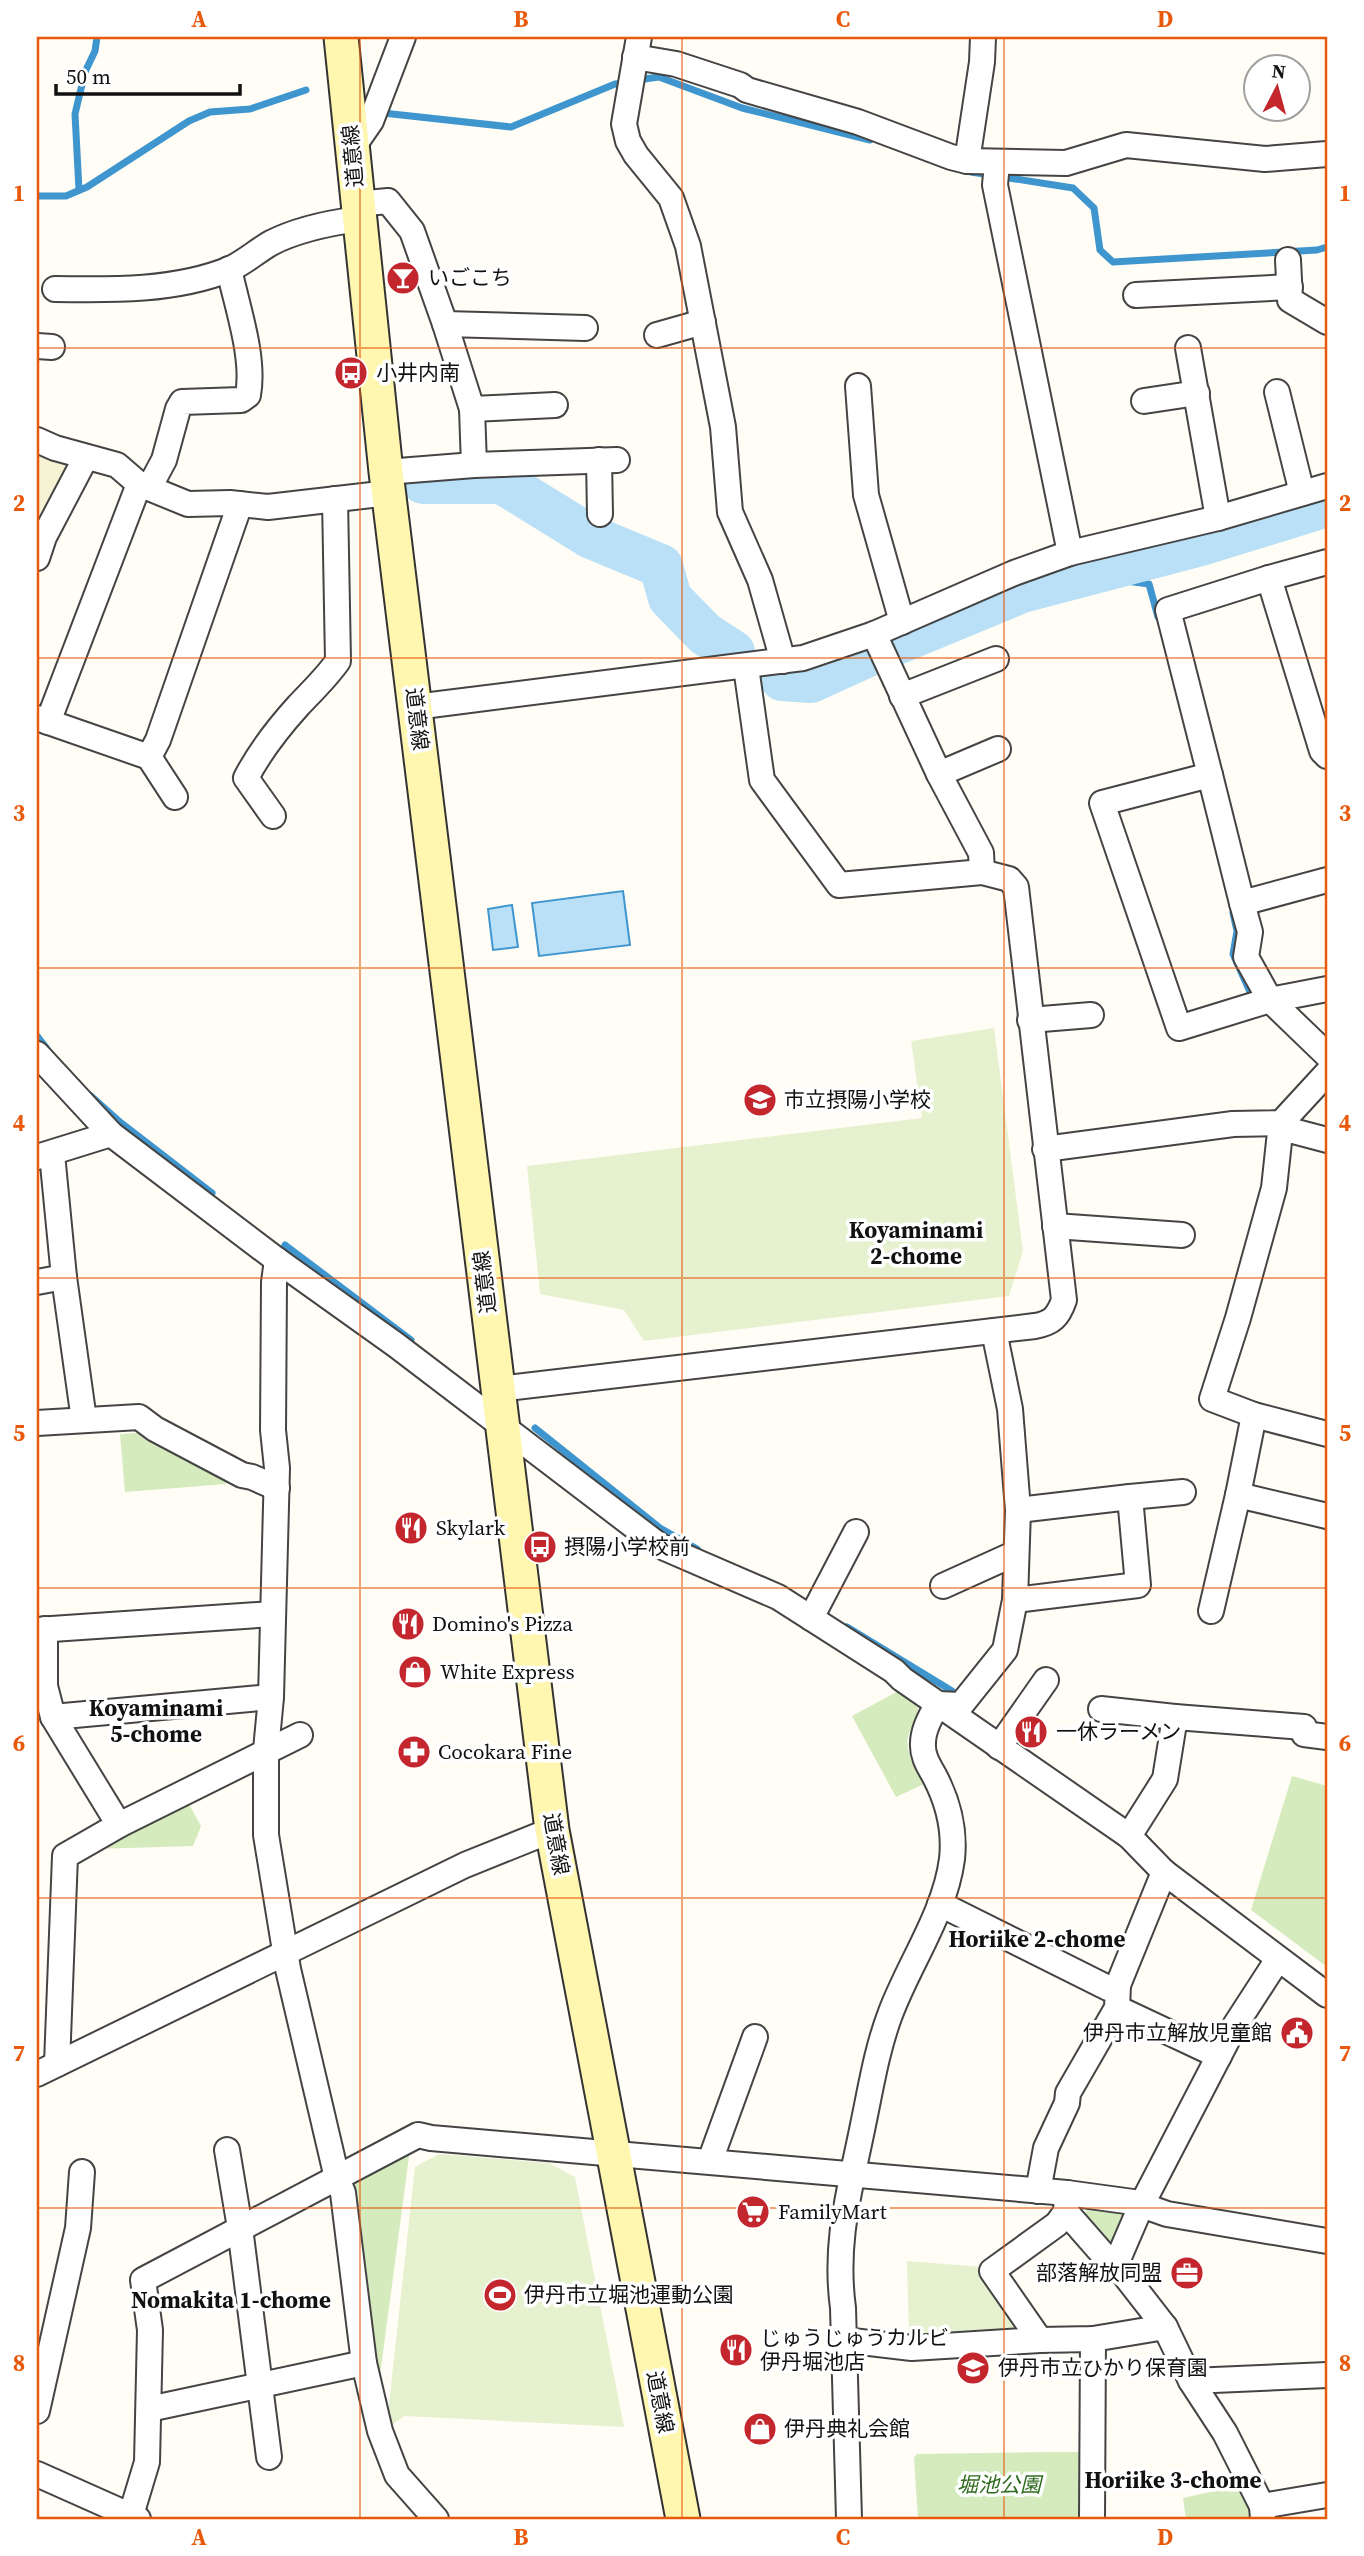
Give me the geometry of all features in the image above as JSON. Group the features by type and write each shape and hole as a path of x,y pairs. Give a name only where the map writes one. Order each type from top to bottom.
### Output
{"street":[{"name":"道意線","path":"341,37 388,482 552,1830 683,2519"},
{"path":"353,146 371,121 403,37"},
{"path":"968,161 983,37"},
{"path":"783,661 760,580 730,512 723,427 688,246 671,198 628,141 624,124 637,47 676,64 740,85 747,90 858,122 968,161 1066,163 1126,145 1265,159 1327,153"},
{"path":"997,163 995,185 1070,553"},
{"path":"55,289 119,289 201,278 229,269 285,237 388,201 412,231 445,324 472,409 474,465"},
{"path":"1288,260 1290,300 1327,322"},
{"path":"175,797 149,757 43,720 144,486 164,460 177,409 182,402 241,400 248,395 249,360 229,269"},
{"path":"1136,295 1290,287"},
{"path":"445,324 572,321"},
{"path":"657,335 703,322"},
{"path":"1188,348 1218,518"},
{"path":"858,386 866,495 902,622"},
{"path":"1277,392 1302,493"},
{"path":"1144,401 1197,393"},
{"path":"472,409 555,405"},
{"path":"37,440 55,448 117,465 144,486 188,504 268,507 335,499 388,482 549,453 608,460 600,514"},
{"path":"37,558 44,537 86,457"},
{"path":"415,707 803,658 874,635 1013,573 1070,553 1218,518 1327,486"},
{"path":"273,816 246,778 253,764 296,708 327,677 338,661 335,499"},
{"path":"149,757 158,740 240,505"},
{"path":"1327,562 1168,610 1250,932 1246,957 1270,1000 1327,1055"},
{"path":"1269,578 1322,751 1327,756"},
{"path":"874,635 939,774 981,853 982,872"},
{"path":"902,696 996,659"},
{"path":"499,1390 1050,1323 1059,1313 1064,1300 1016,887 1009,878 982,872 839,885 762,780 746,667"},
{"path":"939,774 998,749"},
{"path":"1210,775 1102,803 1179,1028 1270,1000 1327,989"},
{"path":"1242,903 1327,880"},
{"path":"1031,1020 1091,1015"},
{"path":"37,1054 111,1134 660,1546 778,1597 894,1671 937,1704 1129,1836 1164,1872 1327,1995"},
{"path":"1327,1073 1281,1122 1274,1188 1238,1318 1212,1398 1254,1415 1327,1434"},
{"path":"1045,1149 1233,1124 1281,1122 1293,1131 1327,1140"},
{"path":"83,1420 45,1156 111,1134"},
{"path":"1055,1226 1182,1236"},
{"path":"277,1259 274,1282 273,1430 277,1488 271,1697 266,1750 266,1835 286,1952 337,2178 343,2193 364,2363 380,2431 397,2475 436,2519"},
{"path":"37,1282 64,1278"},
{"path":"937,1704 961,1705 1005,1650 1015,1600 1018,1510 1010,1409 994,1331"},
{"path":"1211,1611 1254,1415"},
{"path":"37,1423 138,1417 155,1429 242,1475 277,1488"},
{"path":"1018,1510 1183,1492"},
{"path":"1238,1495 1327,1516"},
{"path":"1015,1600 1138,1585 1130,1497"},
{"path":"811,1618 856,1532"},
{"path":"943,1586 1016,1553"},
{"path":"120,1825 53,1717 45,1686 41,1630 273,1614"},
{"path":"999,1747 1046,1681"},
{"path":"53,1717 271,1697"},
{"path":"849,2519 844,2340 839,2276 842,2226 879,2046 906,1975 940,1905 952,1858 953,1832 946,1805 926,1763 923,1743 928,1720 937,1704"},
{"path":"1115,1704 1285,1736 1304,1727 1304,1734 1327,1737"},
{"path":"1129,1836 1165,1779 1175,1717"},
{"path":"47,2069 65,1856 120,1825 300,1735"},
{"path":"47,2069 465,1865 552,1830"},
{"path":"1038,2191 1046,2148 1067,2103 1068,2093 1117,1996 1164,1872"},
{"path":"940,1905 1108,1989 1219,2056"},
{"path":"1116,2264 1141,2206 1234,2027 1278,1959"},
{"path":"710,2161 755,2037"},
{"path":"37,2474 134,2517 147,2462 150,2330 143,2280 418,2135 1038,2191 1067,2202 1133,2202 1167,2214 1327,2241"},
{"path":"227,2150 270,2457"},
{"path":"37,2411 46,2328 78,2228 82,2172"},
{"path":"1067,2202 1108,2260 1116,2264 1165,2327 1191,2381 1226,2433 1262,2513 1327,2495"},
{"path":"1040,2340 992,2271 1057,2224 1067,2202"},
{"path":"844,2340 912,2348 1093,2339 1165,2327"},
{"path":"1092,2519 1093,2339"},
{"path":"149,2409 364,2363"},
{"path":"1191,2381 1327,2375"}],"shaded area":[{"path":"37,452 74,462 37,534"}],"green space":[{"path":"994,1028 1023,1251 1009,1296 644,1341 624,1310 540,1294 527,1166 922,1118 911,1041"},
{"path":"152,1432 225,1479 226,1484 125,1492 120,1434"},
{"path":"900,1690 917,1701 918,1711 907,1743 912,1762 924,1784 896,1797 852,1716"},
{"path":"1292,1776 1327,1786 1327,1967 1251,1910"},
{"path":"186,1799 201,1826 193,1846 95,1849"},
{"path":"410,2149 380,2375 350,2186 357,2174"},
{"name":"伊丹市立堀池運動公園","path":"439,2154 549,2163 575,2177 624,2427 405,2416 393,2424 388,2413 415,2167"},
{"path":"1088,2204 1126,2210 1129,2218 1108,2250 1085,2215"},
{"path":"907,2261 983,2267 1021,2332 909,2338"},
{"name":"堀池公園","path":"1084,2452 1084,2519 918,2519 914,2458 917,2454"},
{"path":"1245,2484 1257,2519 1186,2519 1183,2498"}],"water":[{"path":"623,891 630,945 539,956 532,903"},
{"path":"512,905 518,947 493,950 488,909"}],"waterway":[{"path":"79,190 75,114 97,37"},
{"path":"637,80 659,77 742,108 870,140"},
{"path":"383,113 511,127 615,84 625,83"},
{"path":"37,196 66,196 87,187 189,121 210,112 250,109 306,90"},
{"path":"971,172 1073,188 1094,208 1100,250 1113,262 1317,250 1327,247"},
{"path":"423,482 502,482 591,537 661,566 670,598 705,634 733,652"},
{"path":"887,647 1022,591 1201,544 1327,505"},
{"path":"1091,572 1104,578 1149,584 1158,617"},
{"path":"782,679 811,681 868,655"},
{"path":"1233,913 1237,931 1233,954 1251,994"},
{"path":"37,1036 47,1049"},
{"path":"91,1096 120,1122 212,1193"},
{"path":"285,1245 411,1340"},
{"path":"535,1428 660,1528 697,1549"},
{"path":"847,1627 952,1691"}],"place":[{"name":"いごこち","path":"403,278"},
{"name":"小井内南","path":"351,373"},
{"name":"市立摂陽小学校","path":"760,1100"},
{"name":"Skylark","path":"411,1528"},
{"name":"摂陽小学校前","path":"540,1547"},
{"name":"Domino's Pizza","path":"408,1624"},
{"name":"White Express","path":"415,1672"},
{"name":"一休ラーメン","path":"1031,1732"},
{"name":"Cocokara Fine","path":"414,1752"},
{"name":"伊丹市立解放児童館","path":"1297,2033"},
{"name":"FamilyMart","path":"753,2212"},
{"name":"部落解放同盟","path":"1187,2273"},
{"name":"伊丹市立堀池運動公園","path":"500,2295"},
{"name":"じゅうじゅうカルビ 伊丹堀池店","path":"736,2350"},
{"name":"伊丹市立ひかり保育園","path":"973,2368"},
{"name":"伊丹典礼会館","path":"760,2429"}],"district":[{"name":"Koyaminami 2-chome","path":"916,1243"},
{"name":"Koyaminami 5-chome","path":"156,1721"},
{"name":"Horiike 2-chome","path":"1037,1939"},
{"name":"Nomakita 1-chome","path":"231,2300"},
{"name":"Horiike 3-chome","path":"1173,2480"}]}
